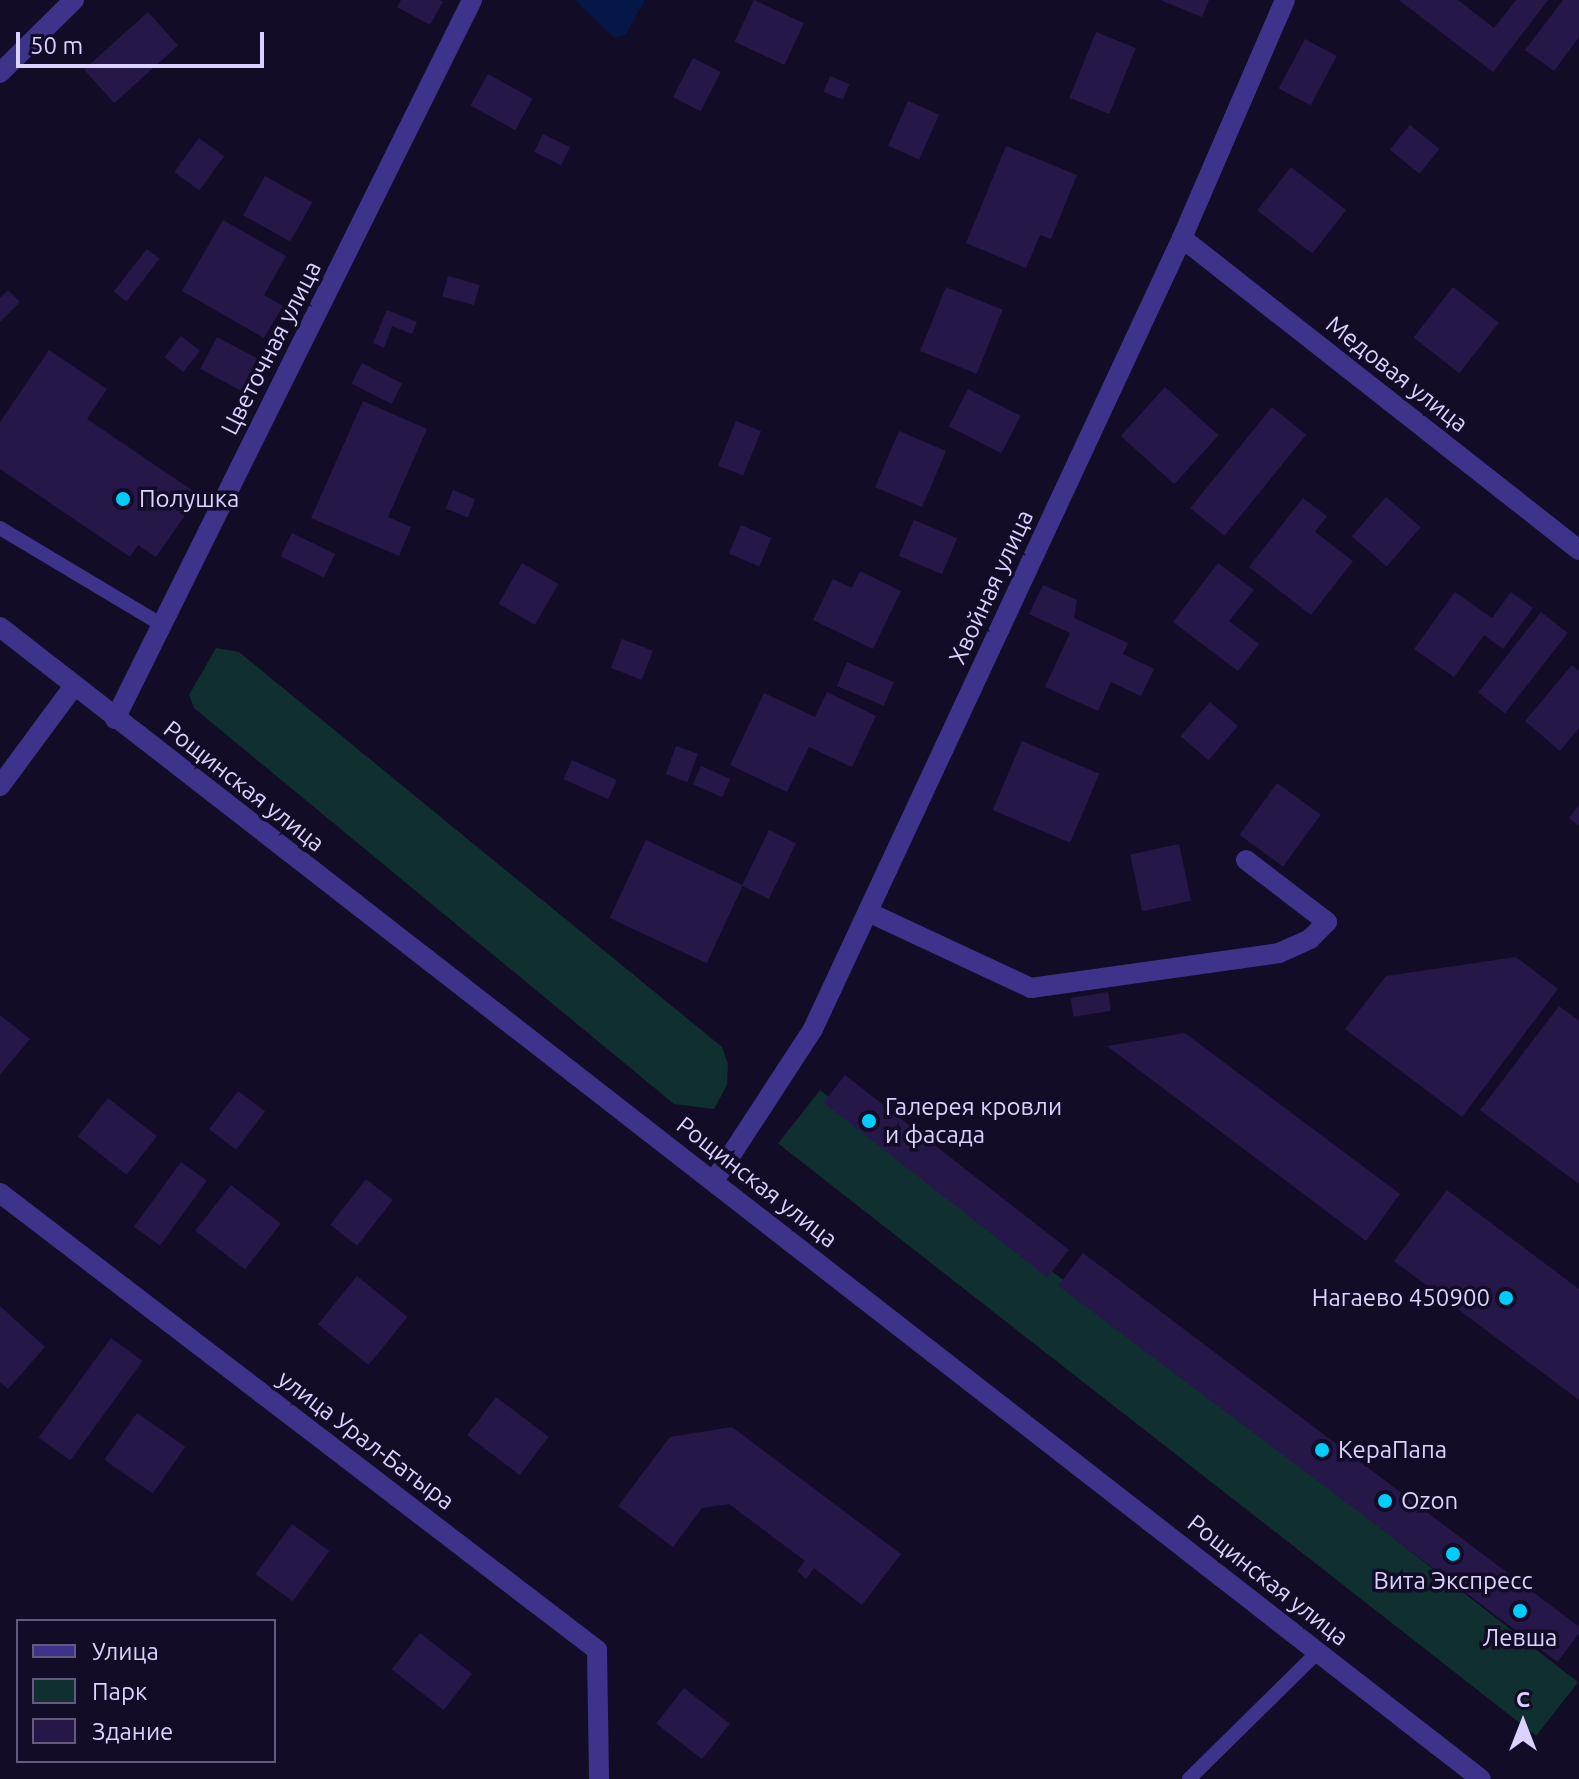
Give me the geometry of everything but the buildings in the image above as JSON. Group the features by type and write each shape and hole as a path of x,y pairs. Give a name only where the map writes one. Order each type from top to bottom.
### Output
{"street":[{"path":"0,73 74,0"},
{"name":"Цветочная улица","path":"115,719 472,0"},
{"name":"Хвойная улица","path":"714,1181 813,1029 1182,238 1285,0"},
{"name":"Медовая улица","path":"1182,238 1579,550"},
{"name":"Рощинская улица","path":"0,627 1481,1779"},
{"path":"0,786 74,686"},
{"path":"868,912 1031,988 1279,953 1310,939 1327,922 1246,860"},
{"name":"улица Урал-Батыра","path":"0,1193 597,1650 599,1779"}],"lane":[{"path":"0,528 162,625"},
{"path":"1189,1779 1318,1652"}],"green space":[{"path":"216,648 239,652 722,1047 728,1064 727,1085 714,1109 674,1104 194,708 189,695"},
{"path":"820,1090 1578,1682 1536,1736 778,1144"}],"water":[{"path":"575,0 645,0 626,34 614,38"}],"place":[{"name":"Полушка","path":"123,499"},
{"name":"Галерея кровли и фасада","path":"869,1121"},
{"name":"Нагаево 450900","path":"1506,1298"},
{"name":"КераПапа","path":"1322,1450"},
{"name":"Ozon","path":"1385,1501"},
{"name":"Вита Экспресс","path":"1453,1554"},
{"name":"Левша","path":"1520,1611"}]}
